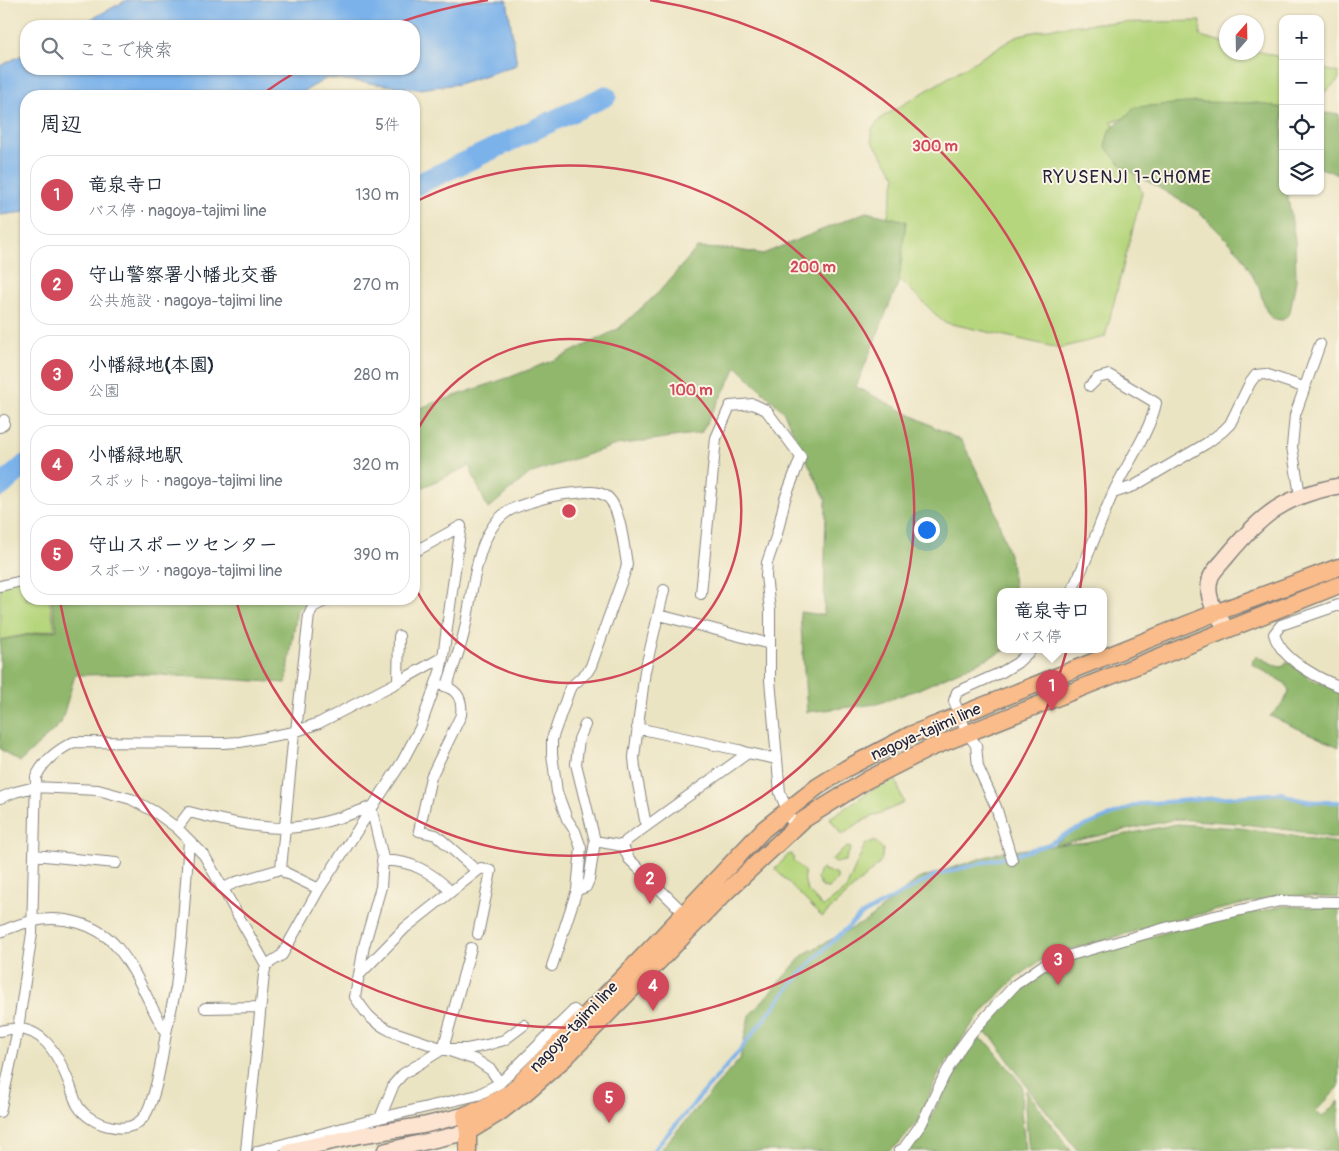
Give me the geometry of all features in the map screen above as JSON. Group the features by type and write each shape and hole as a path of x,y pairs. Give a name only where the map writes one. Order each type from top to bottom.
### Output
{"main road":[{"path":"1227,629 1215,613 1209,592 1210,578 1259,522 1274,508 1300,495 1339,486"},
{"name":"nagoya-tajimi line","path":"465,1115 484,1108 510,1092 758,835 789,808 855,764 910,735 1215,613 1339,567"},
{"name":"nagoya-tajimi line","path":"468,1132 499,1113 565,1058 719,900 799,824 860,784 899,762 928,749 1339,585"},
{"path":"289,1151 362,1135 425,1125 465,1115 468,1132 468,1151"},
{"path":"385,1151 468,1132"}],"street":[{"path":"1300,495 1292,447 1295,415 1320,344"},
{"path":"1113,493 1134,486 1207,443 1223,431 1230,424 1250,383 1256,375 1264,374 1304,387"},
{"path":"1074,588 1084,568 1113,493 1150,420 1156,403 1109,375 1098,378 1090,386"},
{"path":"701,594 716,438 730,406 753,404 766,410 801,457 785,499 777,534 767,563 770,610 770,680 780,793 799,824"},
{"path":"447,686 465,630 478,562 487,537 495,523 507,512 515,508 565,493 589,492 602,494 610,499 617,516 627,564 626,570 591,666 570,688 552,746 557,792 581,848 577,890 552,966"},
{"path":"266,965 282,955 319,889 402,762 415,737 436,683 443,657 462,526 420,549"},
{"path":"0,586 20,581"},
{"path":"648,825 635,768 637,728 645,671 664,590"},
{"path":"281,869 284,828 309,615 313,608 318,605"},
{"path":"1339,605 1281,625 1274,634 1279,646 1293,660 1308,671 1339,686"},
{"path":"659,615 770,644"},
{"path":"398,682 400,636"},
{"path":"1012,860 996,807 978,767 976,746 967,733 954,700 957,692 1002,672 1017,663 1028,653"},
{"path":"0,1112 18,1029 33,920 35,787 36,777 44,763 61,748 74,742 223,743 240,742 295,731 319,723 443,657"},
{"path":"436,683 454,690 460,698 462,706 461,715 431,777 419,831 436,835 478,871"},
{"path":"577,890 586,887 589,880 595,841 576,764 579,739 585,725"},
{"path":"637,728 778,759"},
{"path":"623,846 626,841 748,753"},
{"path":"0,798 35,787 98,790 131,799 155,812 177,828 204,855 266,965 246,1151"},
{"path":"177,828 190,812 249,825 284,828 334,820 371,807"},
{"path":"371,807 382,861 381,887 364,946 355,996 367,1016 390,1031 476,1060 492,1070 500,1083"},
{"path":"0,1031 27,1030 46,1042 58,1058 78,1106 89,1118 103,1125 118,1128 130,1127 141,1121 147,1114 153,1096 177,979 189,841"},
{"path":"595,841 623,846"},
{"path":"623,846 629,859 684,913"},
{"path":"34,855 116,863"},
{"path":"382,861 419,867 450,891"},
{"path":"360,974 405,928 481,868 491,871 478,934"},
{"path":"281,869 319,889"},
{"path":"222,889 236,882 281,869"},
{"path":"899,1151 904,1148 922,1123 944,1076 961,1046 1015,986 1042,966 1071,955 1176,925 1280,901 1339,902"},
{"path":"0,932 33,920 61,919 92,928 116,946 129,964 166,1033"},
{"path":"443,1049 471,948"},
{"path":"206,1008 260,1007"},
{"path":"258,1151 380,1118 478,1095 500,1083 574,1010 584,1017"},
{"path":"380,1118 394,1084 403,1074 443,1049 467,1049 504,1040 524,1025"}],"green space":[{"path":"1201,21 1200,36 1219,41 1219,60 1264,60 1264,53 1279,57 1279,118 1158,111 1112,121 1142,193 1105,337 1059,348 943,322 879,258 896,176 872,141 872,129 881,118 1019,35 1058,27 1099,23"},
{"path":"1324,69 1339,73 1339,80 1324,93"},
{"path":"1198,102 1258,103 1279,107 1279,195 1288,195 1295,241 1296,280 1290,312 1283,320 1272,319 1266,310 1259,288 1241,254 1198,211 1122,166 1105,146 1109,131 1136,107"},
{"path":"1324,113 1339,114 1339,174 1324,169"},
{"path":"866,212 906,221 899,281 856,387 962,441 993,504 1011,561 1014,588 997,588 997,653 999,653 919,689 877,704 807,712 800,612 824,615 826,500 783,411 737,367 701,433 616,445 529,474 488,509 469,466 420,488 420,408 559,358 618,329 659,292 697,248 732,249 763,254"},
{"path":"20,573 20,605 50,605 55,629 0,640 0,577"},
{"path":"52,605 304,605 297,610 286,683 147,674 75,675 61,723 20,762 0,749 0,640 57,630"},
{"path":"1257,656 1279,667 1284,666 1287,661 1311,679 1339,691 1339,747 1270,716 1284,702 1289,691 1286,684 1252,664"},
{"path":"895,778 904,803 860,822 842,835 830,818 870,791"},
{"path":"1282,794 1302,802 1339,803 1339,839 1237,823 1177,819 1055,845 1087,842 1177,824 1240,828 1339,843 1339,898 1282,895 1175,920 1069,950 1040,961 1016,978 990,1003 971,1026 940,1071 917,1123 898,1144 888,1151 664,1151 662,1148 740,1059 749,1016 804,954 868,920 918,879 1001,852 1052,846 1072,831 1140,805"},
{"path":"873,841 883,849 882,858 878,865 822,917 775,869 791,854 794,858 793,860 804,871 808,891 823,907 846,889 865,845"},
{"path":"847,847 851,848 845,861 837,862 831,860"},
{"path":"822,869 837,875 837,880 828,888 822,887 817,878"},
{"path":"1283,906 1339,908 1339,1087 1316,1111 1322,1117 1339,1101 1339,1151 1078,1151 1028,1088 993,1038 980,1030 1018,988 1044,971 1068,960 1174,930"},
{"path":"977,1038 989,1044 1022,1085 1021,1112 1026,1151 907,1151 927,1126 952,1073 967,1049"},
{"path":"1026,1090 1071,1151 1029,1151 1025,1108"}],"water":[{"path":"127,0 507,0 517,65 458,84 419,89 327,78 306,90 20,90 20,213 0,215 0,66 20,56 20,75 420,75 420,20 89,20"}],"waterway":[{"path":"420,183 606,96"},
{"path":"0,487 20,469"},
{"path":"1015,855 1049,844 1068,833 1138,804 1282,793 1303,800 1339,802"},
{"path":"653,1151 736,1055 790,986 815,958 860,916 936,875 1008,856"}],"place":[{"name":"竜泉寺口","path":"1052,711"},
{"name":"守山警察署小幡北交番","path":"650,904"},
{"name":"小幡緑地(本園)","path":"1058,985"},
{"name":"小幡緑地駅","path":"653,1011"},
{"name":"守山スポーツセンター","path":"609,1123"}],"district":[{"name":"RYUSENJI 1-CHOME","path":"1127,177"}]}
